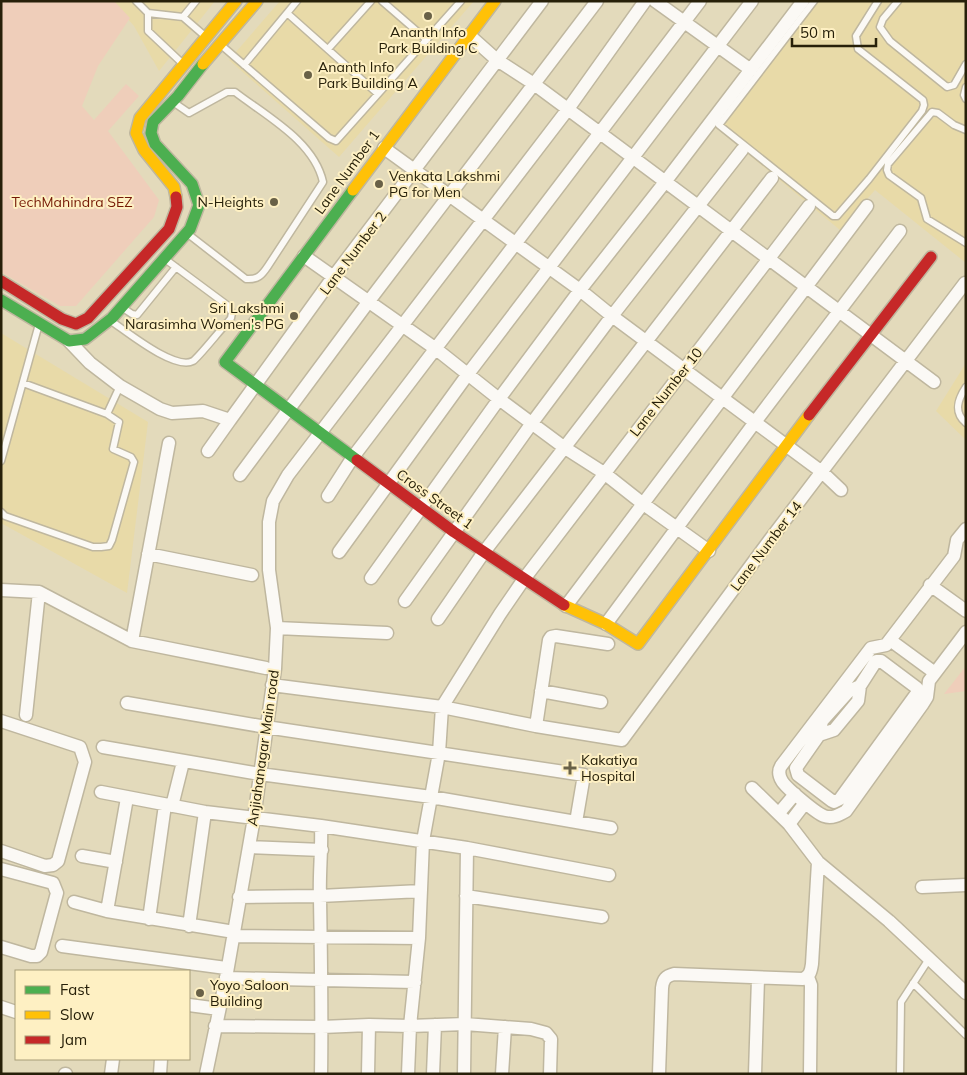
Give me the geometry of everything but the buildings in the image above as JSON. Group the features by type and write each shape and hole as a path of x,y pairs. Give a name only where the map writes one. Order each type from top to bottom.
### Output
{"street":[{"path":"1,281 62,320 76,324 88,318 169,229 177,207 174,187 144,150 136,133 140,118 182,64 236,1"},
{"path":"69,341 86,340 110,320 190,229 199,206 192,184 155,144 151,133 153,122 173,102 257,1"},
{"name":"Lane Number 1","path":"225,362 495,1"},
{"name":"Lane Number 2","path":"208,450 334,276 542,1"},
{"path":"240,475 368,301 597,1"},
{"name":"Anjiahanagar Main road","path":"206,1074 254,818 272,685 277,628 269,570 269,522 273,500 288,475 568,109 645,1"},
{"path":"656,1 751,70"},
{"path":"328,496 354,458 700,1"},
{"path":"339,552 548,267 634,158 752,1"},
{"path":"371,578 499,399 580,290 803,1"},
{"path":"469,35 497,60 568,109 934,382"},
{"path":"384,148 450,194 580,290 646,342 723,397 822,472 841,490"},
{"path":"405,601 532,423 612,316 742,150"},
{"path":"438,619 484,552 772,178"},
{"name":"Lane Number 10","path":"442,707 524,578 809,206"},
{"path":"566,606 867,206"},
{"path":"606,624 755,422 900,232"},
{"path":"304,256 436,349 499,399 565,448 604,473 708,551 786,445 931,257"},
{"name":"Lane Number 14","path":"536,726 622,740 965,283"},
{"path":"1,300 69,341 90,363 120,386 160,409 172,413 203,411 230,420"},
{"name":"Cross Street 1","path":"225,362 454,532 566,606 606,624 638,644 708,551"},
{"path":"132,641 169,443"},
{"path":"954,556 957,540 966,529"},
{"path":"819,735 834,730 858,701 860,686 874,663 878,660 918,690 846,812 837,816 823,816 805,802 781,780 779,770 830,707 871,648 886,645 954,556 966,550"},
{"path":"148,554 252,575"},
{"path":"930,585 966,611"},
{"path":"1,590 38,592 132,641 266,668"},
{"path":"26,715 38,592"},
{"path":"277,628 387,633"},
{"path":"860,686 849,690 830,707 822,721 819,735 797,765 798,775 834,802 840,799 876,760 927,697 928,681 966,632"},
{"path":"272,685 442,707 536,726 551,637 556,636 608,644"},
{"path":"890,640 934,673"},
{"path":"541,691 601,702"},
{"path":"127,703 266,727 584,776 576,822"},
{"path":"408,1074 410,1026 419,938 423,842 438,754 442,707"},
{"path":"1,721 80,747 85,762 58,861 53,865 46,866 1,851"},
{"path":"103,747 183,762 431,797 612,828"},
{"path":"149,919 168,806 183,762"},
{"path":"752,788 789,824 818,862 889,921 966,993"},
{"path":"101,792 205,812 321,826 467,848 609,875"},
{"path":"779,813 795,794"},
{"path":"108,911 127,798"},
{"path":"789,824 805,802"},
{"path":"189,926 205,812"},
{"path":"321,826 321,1074"},
{"path":"249,847 322,850"},
{"path":"464,1074 467,848"},
{"path":"82,856 116,862"},
{"path":"810,1074 812,985 808,977 812,964 818,862"},
{"path":"1,870 53,883 57,893 42,952 37,956 31,956 1,947"},
{"path":"922,887 966,885"},
{"path":"240,897 320,896 421,891"},
{"path":"466,896 602,917"},
{"path":"74,902 108,911 233,934 419,938"},
{"path":"62,946 226,973 322,980 415,982"},
{"path":"659,1074 662,983 666,977 674,974 802,980 808,977"},
{"path":"755,1074 758,978"},
{"path":"190,1005 219,1009"},
{"path":"1,1008 15,1012"},
{"path":"215,1026 322,1028 369,1025 465,1024 531,1029 546,1032 551,1039 550,1074"},
{"path":"368,1074 369,1025"},
{"path":"433,1074 435,1025"},
{"path":"502,1074 505,1027"},
{"path":"111,1074 113,1060"},
{"path":"160,1074 161,1060"}],"lane":[{"path":"136,1 148,13 183,17 206,37"},
{"path":"183,17 196,1"},
{"path":"244,65 297,1"},
{"path":"328,49 371,1"},
{"path":"382,1 427,40"},
{"path":"220,44 332,140 336,141 461,1"},
{"path":"814,1 719,125 833,216 837,216 869,179 922,111 924,104 923,100 858,49 856,36 878,1"},
{"path":"898,1 883,19 880,27 890,41 947,87 954,85 966,64"},
{"path":"148,13 148,31 182,64"},
{"path":"287,13 378,94"},
{"path":"966,87 964,95 966,99"},
{"path":"173,102 189,113 227,92 234,92 303,144 320,169 323,182 260,277 246,279 187,233"},
{"path":"966,130 954,125 938,113 932,112 888,164 887,170 889,175 921,198 927,219 966,243"},
{"path":"110,320 161,354 184,362 193,361 231,318 232,313 227,305 164,259"},
{"path":"122,307 137,315 176,267"},
{"path":"1,460 39,323"},
{"path":"1,512 5,516 93,547 109,546 134,462 131,457 113,449 119,422 107,414 23,383"},
{"path":"107,414 120,386"},
{"path":"966,387 959,398 958,407 960,416 966,423"},
{"path":"900,1074 900,1006 903,996 929,959"},
{"path":"913,983 966,1035"}],"shaded area":[{"path":"112,1 215,1 159,71 134,26"},
{"path":"280,1 474,1 339,157 229,60"},
{"path":"813,1 966,1 966,263 875,190 840,230 714,126"},
{"path":"1,333 148,422 127,593 1,523"},
{"path":"966,363 966,440 936,411"}],"green space":[{"name":"TechMahindra SEZ","path":"1,1 114,1 130,18 98,66 82,106 94,120 126,84 139,96 108,131 159,200 154,217 76,306 60,306 1,272"},
{"path":"966,666 966,691 944,694"}],"traffic: fast":[{"path":"1,300 69,341 85,339 112,318 190,229 199,205 192,184 155,144 151,133 153,122 178,96 203,64"},
{"path":"353,190 225,362 357,460"}],"traffic: slow":[{"path":"176,197 174,187 144,150 136,133 140,118 236,1"},
{"path":"203,64 257,1"},
{"path":"353,190 495,1"},
{"path":"564,605 606,624 638,644 809,415"}],"traffic: jam":[{"path":"1,281 62,319 76,324 88,318 169,229 177,207 176,197"},
{"path":"809,415 931,257"},
{"path":"357,460 454,532 564,605"}],"place":[{"name":"Ananth Info Park Building C","path":"428,16"},
{"name":"Ananth Info Park Building A","path":"308,75"},
{"name":"Venkata Lakshmi PG for Men","path":"379,184"},
{"name":"N-Heights","path":"274,202"},
{"name":"Sri Lakshmi Narasimha Women's PG","path":"294,316"},
{"name":"Kakatiya Hospital","path":"570,768"},
{"name":"Yoyo Saloon Building","path":"200,993"}]}
